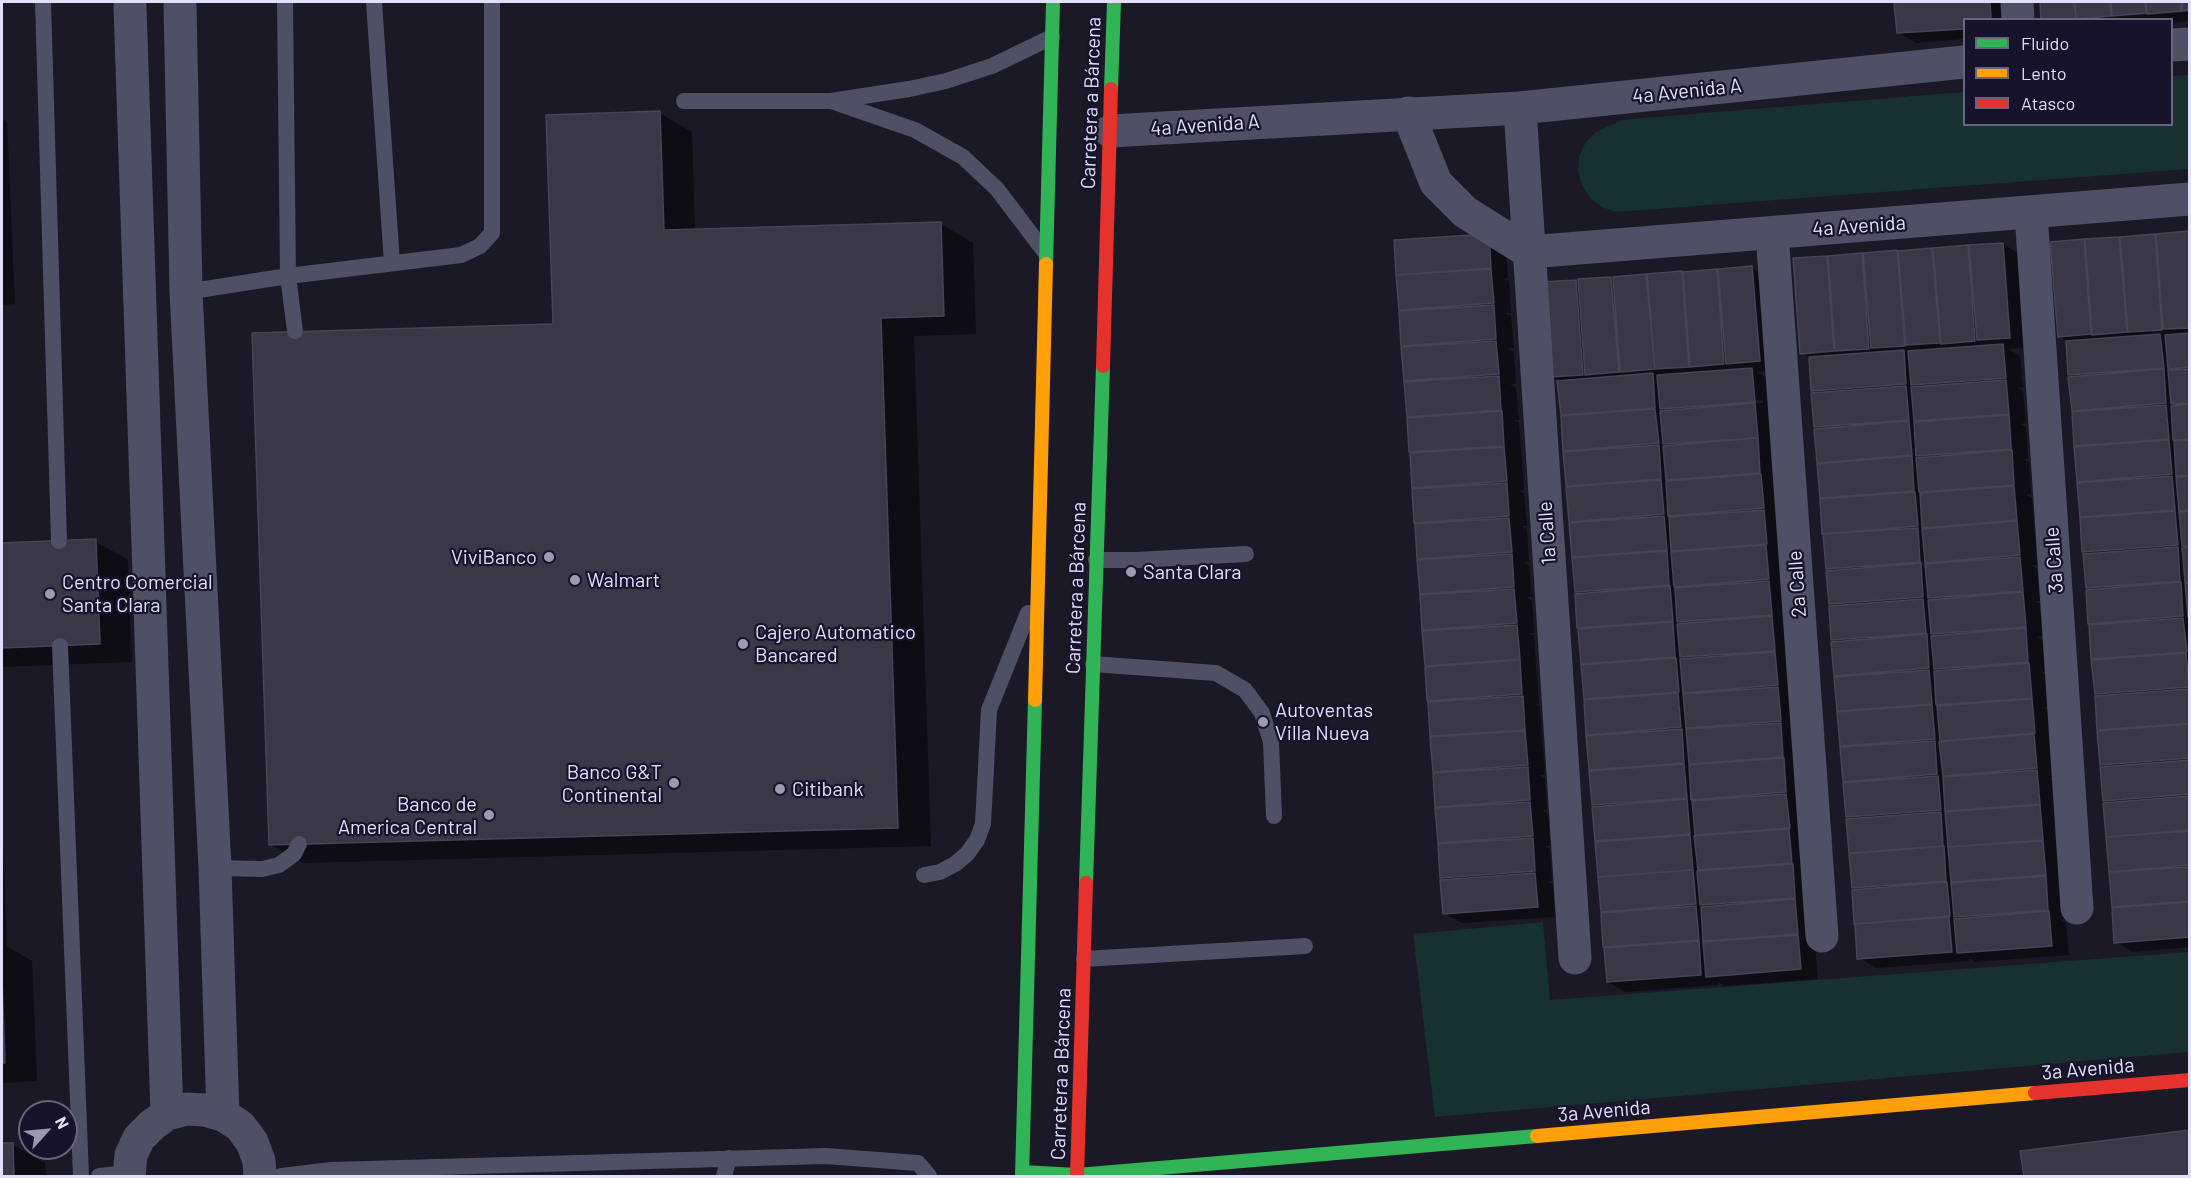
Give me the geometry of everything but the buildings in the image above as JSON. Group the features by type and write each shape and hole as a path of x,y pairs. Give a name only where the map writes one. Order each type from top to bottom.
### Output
{"main road":[{"name":"Carretera a Bárcena","path":"1022,1174 1053,2"},
{"name":"Carretera a Bárcena","path":"1077,1176 1114,2"},
{"name":"3a Avenida","path":"1022,1174 1077,1176 2190,1080"}],"street":[{"path":"2017,2 2018,18"},
{"path":"167,1114 127,4 150,15 161,15 172,12 182,4"},
{"path":"182,4 186,292 215,868 223,1115"},
{"path":"2173,45 2190,44"},
{"name":"4a Avenida A","path":"1110,131 1520,108 1963,62"},
{"name":"1a Calle","path":"1520,108 1575,958"},
{"path":"1408,113 1436,183 1465,212 1529,252"},
{"name":"4a Avenida","path":"1529,252 2190,199"},
{"name":"3a Calle","path":"2031,213 2077,908"},
{"name":"2a Calle","path":"1772,233 1822,936"},
{"path":"119,1175 139,1138 152,1125 167,1114 186,1109 205,1110 223,1115 240,1126 252,1142 259,1161 260,1176"}],"lane":[{"path":"43,2 59,541"},
{"path":"285,2 288,276 295,332"},
{"path":"374,2 392,263"},
{"path":"186,292 288,276 461,255 480,246 492,233 492,2"},
{"path":"684,101 831,101 909,89 946,81 992,66 1052,37"},
{"path":"831,101 915,130 963,157 997,189 1046,254"},
{"path":"1096,560 1246,554"},
{"path":"924,876 940,872 967,854 983,825 989,710 1036,593"},
{"path":"60,646 81,1176"},
{"path":"1093,664 1216,673 1245,690 1262,713 1271,742 1274,816"},
{"path":"215,868 262,869 279,865 294,854 299,844"},
{"path":"1084,959 1305,946"},
{"path":"281,1176 331,1170 531,1170 729,1158 826,1156 918,1163 929,1176"},
{"path":"724,1176 729,1158"}],"green space":[{"path":"2189,75 2189,169 1616,212 1602,207 1590,198 1582,185 1578,171 1579,156 1586,142 1596,132 1620,121 1963,92 1963,126 2173,126 2173,76"},
{"path":"1543,922 1550,1000 2189,952 2189,1052 1435,1117 1413,934"}],"traffic: fast":[{"path":"1046,264 1053,2"},
{"path":"1111,89 1114,2"},
{"path":"1086,883 1103,366"},
{"path":"1022,1176 1035,700"},
{"path":"1022,1172 1077,1175 1537,1136"}],"traffic: slow":[{"path":"1035,700 1046,264"},
{"path":"1537,1136 2035,1093"}],"traffic: jam":[{"path":"1103,366 1111,89"},
{"path":"1077,1176 1086,883"},
{"path":"2035,1093 2190,1080"}],"place":[{"name":"ViviBanco","path":"549,557"},
{"name":"Santa Clara","path":"1131,572"},
{"name":"Walmart","path":"575,580"},
{"name":"Centro Comercial Santa Clara","path":"50,594"},
{"name":"Cajero Automatico Bancared","path":"743,644"},
{"name":"Autoventas Villa Nueva","path":"1263,722"},
{"name":"Banco G&T Continental","path":"674,783"},
{"name":"Citibank","path":"780,789"},
{"name":"Banco de America Central","path":"489,815"}]}
